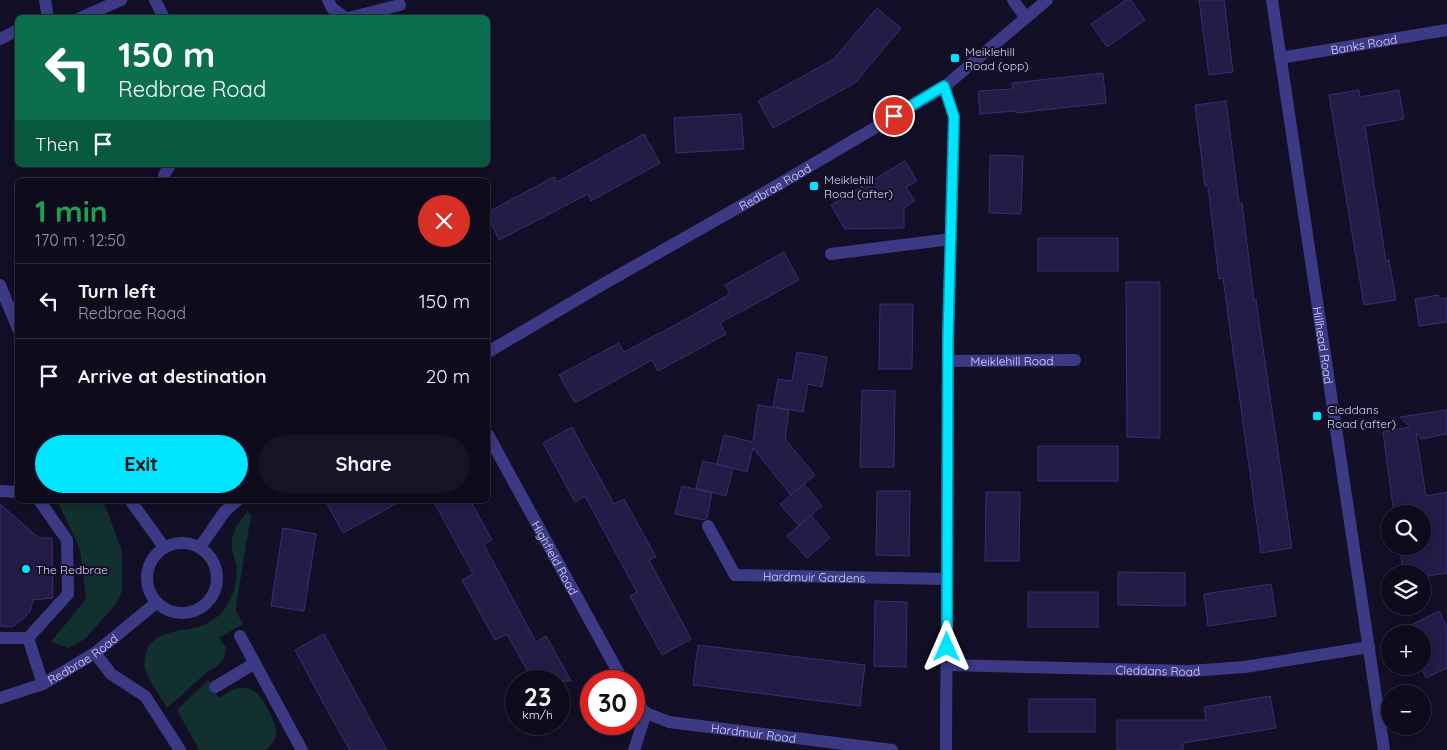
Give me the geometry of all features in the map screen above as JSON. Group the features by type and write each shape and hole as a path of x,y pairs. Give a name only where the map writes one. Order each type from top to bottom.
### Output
{"street":[{"path":"45,0 48,15"},
{"path":"87,15 121,0"},
{"path":"155,0 162,15"},
{"path":"328,0 332,8 342,15"},
{"path":"1013,0 1026,18"},
{"name":"Redbrae Road","path":"490,351 776,186 944,86 1047,0"},
{"name":"Hillhead Road","path":"1272,0 1384,750"},
{"path":"358,15 400,5"},
{"name":"Banks Road","path":"1280,58 1447,30"},
{"path":"0,39 15,32"},
{"path":"944,86 954,117 948,361 946,750"},
{"path":"831,254 951,239"},
{"path":"0,285 15,322"},
{"name":"Meiklehill Road","path":"948,361 1075,360"},
{"name":"Highfield Road","path":"490,439 617,670"},
{"path":"0,491 15,492"},
{"path":"0,638 28,638 68,594 66,540 41,503"},
{"path":"132,503 164,547"},
{"path":"200,547 225,511 234,503"},
{"name":"Hardmuir Gardens","path":"708,526 735,575 948,579"},
{"path":"179,542 190,543 200,547 210,555 216,566 218,579 215,592 208,603 197,610 185,613 172,612 156,603 146,581 148,566 156,554 164,547 179,542"},
{"name":"Redbrae Road","path":"0,698 43,684 96,654 156,603"},
{"path":"240,636 301,750"},
{"path":"28,638 43,684"},
{"name":"Cleddans Road","path":"947,665 1190,671 1245,667 1369,647"},
{"path":"96,654 111,674 146,696 180,750"},
{"path":"215,687 255,663"},
{"path":"634,750 646,713"},
{"name":"Hardmuir Road","path":"646,713 670,722 892,750"}],"green space":[{"path":"58,503 104,503 122,551 122,592 115,605 85,639 68,648 51,642 86,599 80,549"},
{"path":"247,512 251,515 236,606 236,611 243,624 219,638 226,648 224,658 220,664 207,672 167,708 145,670 146,653 150,644 156,638 208,623 225,608 236,583 237,569 232,548 232,538 236,527"},
{"path":"208,680 219,698 241,688 251,689 257,693 268,709 274,722 276,734 273,742 265,750 199,750 177,710"}],"building":[{"path":"1126,0 1131,0 1145,20 1107,47 1091,24"},
{"path":"1199,0 1224,0 1233,72 1209,75"},
{"path":"877,8 901,28 855,83 773,128 758,101 834,59"},
{"path":"1103,73 1106,103 1016,113 1015,111 980,114 978,91 1013,89 1012,83"},
{"path":"1359,90 1360,97 1399,90 1404,119 1365,126 1386,261 1389,260 1396,300 1364,305 1329,95"},
{"path":"1226,101 1239,203 1242,203 1254,301 1256,300 1292,548 1261,553 1223,278 1219,279 1208,186 1205,186 1195,105"},
{"path":"741,114 744,149 676,153 674,118"},
{"path":"644,134 660,163 591,201 588,194 499,240 490,220 490,211 554,177 557,182"},
{"path":"990,155 1023,156 1021,214 989,213"},
{"path":"905,161 917,181 906,187 915,201 904,208 904,228 845,229 831,205"},
{"path":"1038,238 1118,238 1118,271 1038,271"},
{"path":"784,252 799,280 720,323 726,334 658,371 652,360 575,403 559,375 619,343 624,352 677,324 730,294 725,285"},
{"path":"1126,282 1160,282 1160,438 1127,437"},
{"path":"1438,295 1439,299 1447,298 1447,322 1419,326 1415,299"},
{"path":"880,304 913,304 912,369 879,369"},
{"path":"797,352 827,357 822,387 808,384 803,412 773,407 778,379 792,381"},
{"path":"862,390 895,391 894,467 860,467"},
{"path":"758,405 789,410 785,439 815,475 791,495 753,448 747,472 717,464 724,435 753,442"},
{"path":"1447,410 1447,434 1421,439 1416,433 1426,496 1447,492 1447,573 1431,576 1431,565 1402,565 1401,555 1431,555 1431,505 1393,505 1383,432 1410,427 1400,417"},
{"path":"572,427 614,504 624,499 656,557 649,560 691,639 662,655 630,596 637,592 585,496 575,502 543,443"},
{"path":"1038,446 1118,446 1118,481 1038,481"},
{"path":"703,461 733,468 726,496 696,488"},
{"path":"804,484 822,506 799,526 780,504"},
{"path":"682,486 712,493 707,518 703,520 675,514"},
{"path":"877,491 910,491 909,556 876,555"},
{"path":"986,492 1020,492 1019,561 985,561"},
{"path":"327,503 398,503 343,533"},
{"path":"435,503 472,503 492,540 484,545 536,642 546,636 565,670 527,670 507,634 495,640 462,580 473,574"},
{"name":"The Redbrae","path":"0,504 39,538 52,538 53,598 33,600 30,612 13,627 0,626"},
{"path":"811,515 830,538 807,558 787,536"},
{"path":"283,528 316,534 304,611 271,606"},
{"path":"1118,572 1185,573 1185,606 1118,605"},
{"path":"1271,584 1276,616 1208,626 1204,594"},
{"path":"1028,592 1098,592 1098,627 1028,627"},
{"path":"875,601 907,602 906,667 874,666"},
{"path":"1439,611 1447,627 1447,668 1426,678 1424,675 1431,675 1431,625 1411,625"},
{"path":"324,634 387,750 350,750 332,719 295,650"},
{"path":"698,645 865,665 860,706 693,685"},
{"path":"1270,696 1276,728 1183,743 1183,750 1117,750 1117,720 1206,720 1204,707"},
{"path":"1029,699 1095,699 1095,732 1029,732"}],"place":[{"name":"Meiklehill Road (opp)","path":"955,58"},
{"name":"Meiklehill Road (after)","path":"814,186"},
{"name":"Cleddans Road (after)","path":"1317,416"},
{"name":"The Redbrae","path":"26,569"}],"route":[{"path":"894,116 944,86 954,117 948,337 947,647"}]}
